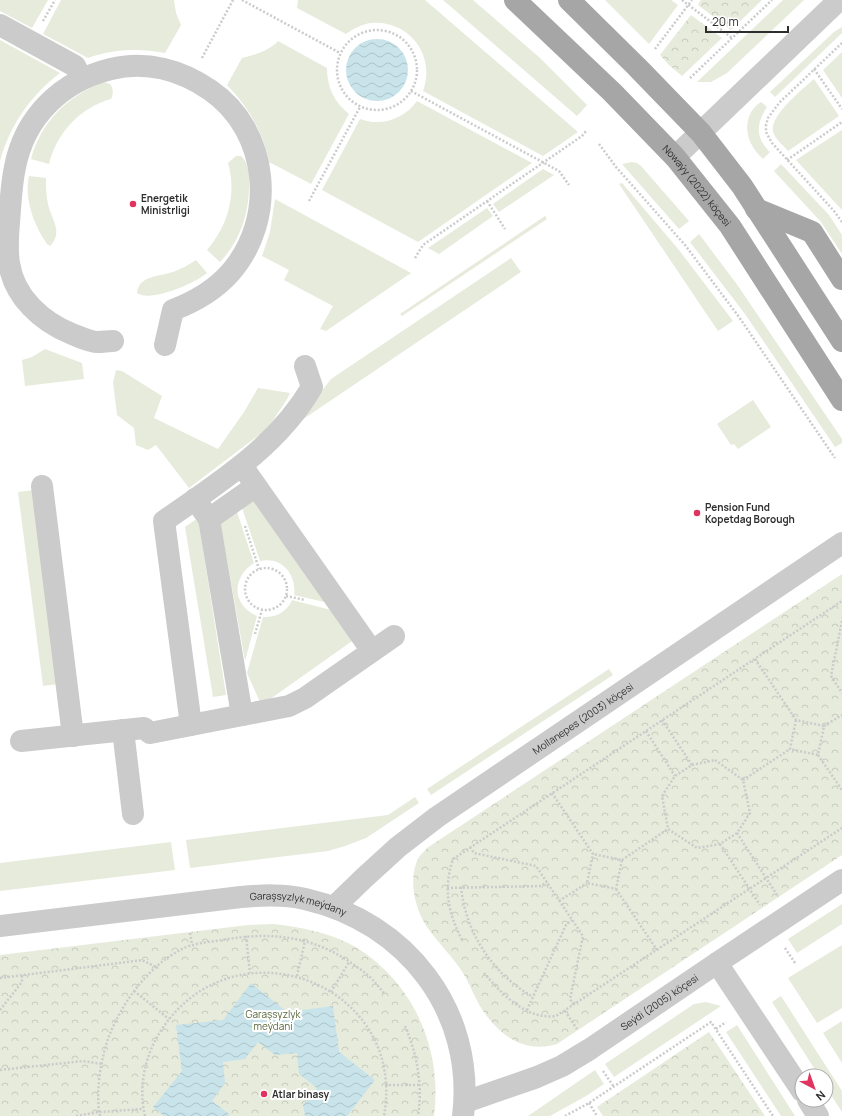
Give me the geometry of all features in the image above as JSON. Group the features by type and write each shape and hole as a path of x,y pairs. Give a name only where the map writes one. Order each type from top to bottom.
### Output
{"main road":[{"name":"Nowaýy (2022) köçesi","path":"515,0 607,87 675,157 730,226 842,400"},
{"path":"569,0 637,67 700,133 742,186 842,341"},
{"path":"756,209 812,232 842,279"}],"street":[{"path":"675,157 839,0"},
{"path":"0,25 75,66 82,79"},
{"path":"113,341 97,342 79,337 58,328 41,317 27,303 16,286 9,264 8,244 14,168 25,136 34,121 44,108 70,85 101,71 118,67 152,67 168,70 191,78 214,92 226,104 237,116 254,146 261,179 259,213 249,246 230,274 213,289 189,304 172,310 165,345"},
{"path":"191,725 164,521 242,466 286,423 312,387 305,366"},
{"path":"242,466 372,651"},
{"path":"42,486 73,736"},
{"path":"209,519 256,486"},
{"path":"195,499 209,519 242,715"},
{"name":"Mollanepes (2003) köçesi","path":"334,907 398,847 437,817 842,543"},
{"path":"21,741 144,728 150,733 289,706 305,698 394,636"},
{"path":"123,730 133,814"},
{"name":"Seýdi (2005) köçesi","path":"464,1109 562,1066 590,1049 717,962 842,880"},
{"name":"Garaşsyzlyk meýdany","path":"0,926 242,896 273,895 304,899 334,907 363,920 389,937 412,959 431,983 447,1011 458,1040 464,1071 464,1109"},
{"path":"717,962 794,1079"}],"path":[{"path":"41,25 55,0"},
{"path":"191,78 233,0"},
{"path":"242,0 340,53"},
{"path":"682,0 732,38"},
{"path":"655,49 692,0"},
{"path":"690,78 772,0"},
{"path":"372,30 385,31 397,35 407,43 414,53 417,65 417,78 412,91 405,100 394,107 382,111 369,110 360,107 347,98 340,88 337,76 337,63 340,53 349,41 360,34 372,30"},
{"path":"842,43 780,102 768,118 766,125 766,132 770,140 834,211 842,222"},
{"path":"814,69 842,109"},
{"path":"412,91 559,171 569,185"},
{"path":"309,201 360,107"},
{"path":"787,160 842,122"},
{"path":"415,258 423,245 582,136 586,131"},
{"path":"599,144 616,167 685,246 735,312 835,458"},
{"path":"487,201 505,228"},
{"path":"234,501 239,507 259,569"},
{"path":"272,568 278,571 286,581 287,594 280,605 274,609 261,610 254,607 246,597 245,590 248,578 253,572 259,569 272,568"},
{"path":"462,940 452,920 447,888 449,870 453,859 662,720 842,603"},
{"path":"842,621 831,676 842,693"},
{"path":"755,659 796,720 824,726"},
{"path":"818,755 824,726 842,714"},
{"path":"662,720 692,765"},
{"path":"743,780 790,749 796,720"},
{"path":"646,731 675,776"},
{"path":"790,749 818,755 842,790"},
{"path":"715,760 743,780 750,813 736,833 720,844 697,848 668,829 662,796 675,776 692,765 715,760"},
{"path":"552,793 593,854 622,860"},
{"path":"484,973 501,992 514,1003 542,1016 556,1016 842,828"},
{"path":"656,950 616,889 622,860 668,829"},
{"path":"736,833 778,896"},
{"path":"720,844 762,907"},
{"path":"470,847 474,853 536,866 583,936 570,999 574,1005"},
{"path":"587,883 593,854"},
{"path":"447,888 541,886 547,882"},
{"path":"559,901 587,883 616,889"},
{"path":"462,887 466,912 473,931 484,951 498,969 516,987 534,997"},
{"path":"527,1010 566,925 572,920"},
{"path":"190,933 192,945"},
{"path":"246,936 250,973"},
{"path":"100,1116 99,1080 104,1048 116,1018 134,991 156,968 182,949 192,945 246,936 275,936 305,941 334,952 372,978 385,994"},
{"path":"297,976 305,941"},
{"path":"782,942 795,963"},
{"path":"0,978 142,960 156,968"},
{"path":"332,992 349,962"},
{"path":"144,1116 142,1085 147,1061 155,1039 168,1019 185,1002 205,988 227,978 250,973 274,972 297,976 320,985 340,998 357,1014 371,1034 380,1056 386,1085 384,1116"},
{"path":"0,1010 22,982 22,975"},
{"path":"134,991 168,1019"},
{"path":"565,1011 577,1029"},
{"path":"716,1029 732,1019"},
{"path":"565,1116 614,1087 711,1022 773,1116"},
{"path":"405,1026 412,1043 419,1074 420,1104 418,1116"},
{"path":"0,1070 83,1061 102,1064"},
{"path":"600,1067 614,1087"},
{"path":"386,1085 419,1085"},
{"path":"589,1103 597,1116"},
{"path":"76,1116 99,1112 143,1109"}],"green space":[{"path":"0,0 48,0 32,28 0,11"},
{"path":"61,0 174,0 176,13 181,25 165,53 146,50 126,50 88,58 43,34"},
{"path":"298,0 425,0 578,132 543,156 423,91 426,78 426,65 416,42 408,34 397,27 371,23 364,24 346,34 297,8"},
{"path":"443,0 473,0 540,58 587,105 577,116"},
{"path":"605,0 671,0 678,5 649,44"},
{"path":"701,0 762,0 731,30 698,5"},
{"path":"783,0 804,0 727,73 711,82 697,82"},
{"path":"691,15 722,38 682,76 660,55"},
{"path":"842,27 842,33 775,97 770,92 834,32"},
{"path":"0,40 60,73 40,91 23,112 10,135 0,161"},
{"path":"278,41 327,68 328,82 332,94 349,114 311,184 269,162 263,140 254,120 242,102 227,85 242,58 266,50"},
{"path":"842,52 842,98 823,70"},
{"path":"814,79 839,116 788,151 775,136 773,125 788,103"},
{"path":"104,82 110,84 112,87 113,93 111,99 89,108 71,123 58,142 49,164 31,159 42,133 58,112 68,102"},
{"path":"417,101 532,163 418,242 322,190 360,119 376,122 392,120 406,113"},
{"path":"761,102 767,107 763,113 759,125 760,136 770,152 763,159 755,150 750,141 747,129 749,116"},
{"path":"842,130 842,210 796,160"},
{"path":"236,156 241,156 245,160 249,172 248,202 239,234 228,253 220,262 207,250 220,231 229,209 231,198 231,175 228,163"},
{"path":"632,162 641,166 689,221 679,229 622,164"},
{"path":"781,164 829,215 842,235 842,254 821,222 774,171"},
{"path":"543,169 554,175 499,212 493,204"},
{"path":"29,176 46,178 47,201 56,231 54,241 50,246 42,237 31,212 28,194"},
{"path":"622,183 679,250 733,321 718,331 619,184"},
{"path":"275,199 411,273 326,331 320,329 333,306 284,280 289,270 262,256 270,232"},
{"path":"487,208 493,216 439,254 428,248"},
{"path":"545,216 547,219 402,316 400,314"},
{"path":"699,234 736,283 842,439 842,443 835,447 745,314 690,242"},
{"path":"511,258 521,272 290,428 331,379"},
{"path":"196,260 207,273 193,282 162,294 152,296 137,293 139,287 146,280 176,271"},
{"path":"45,349 82,363 84,379 25,386 22,360 32,357"},
{"path":"116,370 122,371 162,396 154,418 218,449 244,412 258,388 290,393 267,429 189,488 156,445 148,450 136,445 134,428 117,415 113,382"},
{"path":"753,400 771,427 738,449 734,444 731,445 717,424"},
{"path":"34,490 59,684 43,686 18,492"},
{"path":"254,496 329,603 294,595 293,580 286,568 275,561 260,561 241,505"},
{"path":"236,509 254,563 246,569 238,583 239,598 243,605 257,616 245,661 220,520"},
{"path":"198,518 226,695 213,697 185,527"},
{"path":"842,574 842,855 557,1044 536,1047 517,1042 508,1037 493,1024 486,1015 463,973 425,924 421,916 415,900 413,882 419,857 427,848"},
{"path":"292,600 335,611 355,639 266,702 260,702 247,673 263,617 276,615 284,611"},
{"path":"609,669 613,675 431,795 427,789"},
{"path":"415,797 419,803 366,838 345,846 328,851 190,868 186,840 388,815"},
{"path":"171,842 175,870 0,891 0,863"},
{"path":"842,904 842,924 797,953 788,939"},
{"name":"Garaşsyzlyk meýdani","path":"274,924 332,936 350,944 372,958 391,976 406,995 419,1017 428,1041 436,1090 434,1116 0,1116 0,955 248,925"},
{"path":"842,945 842,1008 817,1023 788,978"},
{"path":"781,996 827,1068 814,1068 772,1002"},
{"path":"706,1002 721,1006 614,1077 605,1064 694,1004"},
{"path":"842,1021 842,1063 823,1033"},
{"path":"737,1025 795,1116 781,1116 726,1032"},
{"path":"709,1032 765,1116 603,1116 597,1107"},
{"path":"595,1070 604,1084 550,1116 528,1116"},
{"path":"834,1079 842,1091 842,1112 834,1100"}],"water":[{"path":"371,39 383,39 399,48 406,58 408,70 406,82 399,92 383,101 371,101 360,96 351,87 346,76 346,64 351,53 360,44"},
{"path":"251,983 287,1012 333,1006 339,1052 375,1080 347,1116 305,1116 303,1105 317,1088 299,1074 297,1053 275,1055 258,1042 245,1059 223,1062 225,1083 212,1101 229,1114 229,1116 164,1116 153,1107 182,1071 176,1025 223,1020"}],"place":[{"name":"Energetik Ministrligi","path":"133,204"},
{"name":"Pension Fund Kopetdag Borough","path":"697,513"},
{"name":"Atlar binasy","path":"264,1094"}]}
